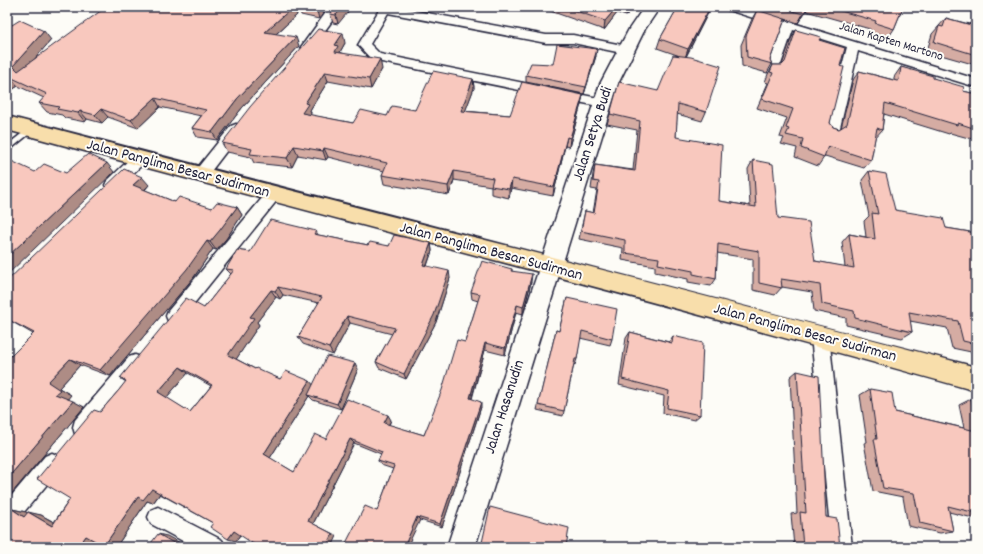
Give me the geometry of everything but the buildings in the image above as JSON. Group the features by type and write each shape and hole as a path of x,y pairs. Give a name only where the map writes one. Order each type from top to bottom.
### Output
{"main road":[{"name":"Jalan Panglima Besar Sudirman","path":"7,123 273,195 820,336 976,379"}],"street":[{"path":"298,57 336,7"},
{"name":"Jalan Setya Budi","path":"550,267 609,84 637,29 652,7"},
{"name":"Jalan Kapten Martono","path":"729,7 976,83"},
{"path":"603,103 376,58 364,45 387,8 546,39 573,40 627,50"},
{"path":"773,70 789,25"},
{"path":"832,132 853,45"},
{"path":"200,175 244,119"},
{"path":"100,197 139,159"},
{"path":"163,329 273,195"},
{"name":"Jalan Hasanudin","path":"461,547 550,267"},
{"path":"820,336 842,547"},
{"path":"11,506 68,444 143,353"},
{"path":"158,517 215,547"}],"lane":[{"path":"7,149 31,130"}]}
